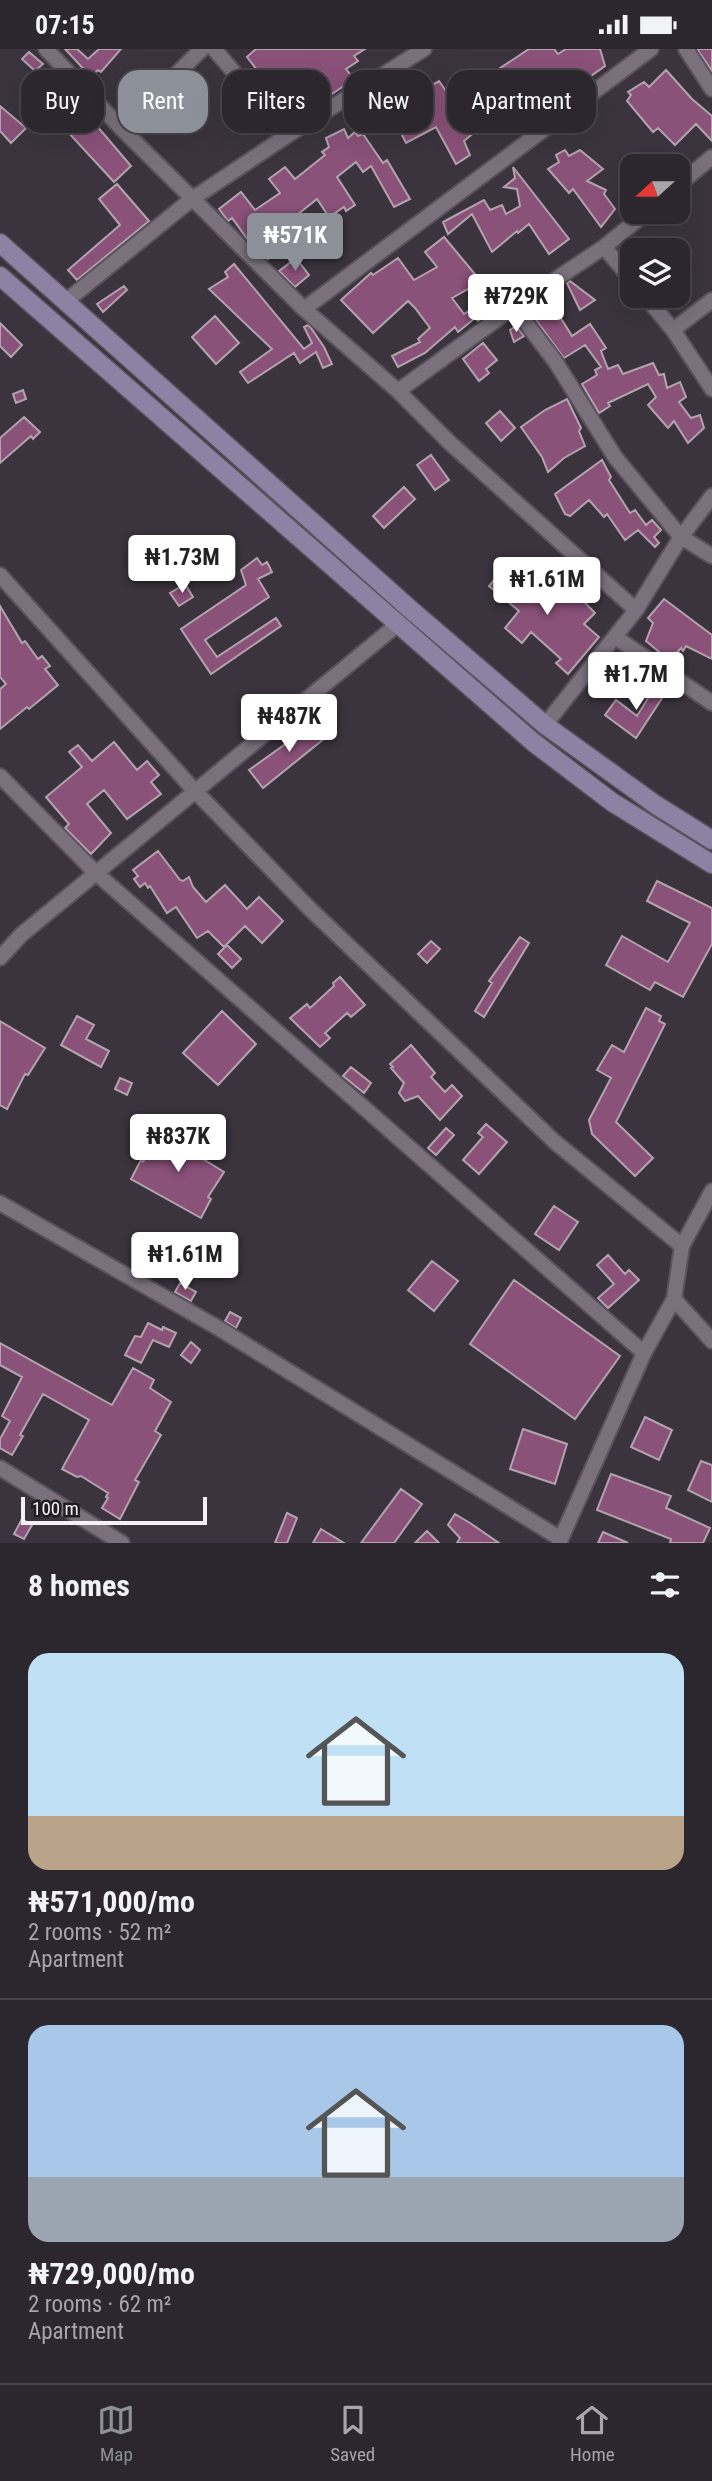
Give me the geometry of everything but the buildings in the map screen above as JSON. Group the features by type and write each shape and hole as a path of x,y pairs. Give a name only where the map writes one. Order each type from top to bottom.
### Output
{"main road":[{"path":"0,243 431,627 545,725 656,806 712,840"},
{"path":"0,276 533,742 612,802 712,864"},
{"path":"420,643 431,627"}],"street":[{"path":"46,49 118,125"},
{"path":"180,70 202,49"},
{"path":"214,49 288,135"},
{"path":"65,302 192,199 406,53 424,49"},
{"path":"303,309 651,49"},
{"path":"686,49 712,89"},
{"path":"126,133 303,309 398,391 450,443 636,610"},
{"path":"690,175 712,157"},
{"path":"398,391 514,307 604,247 632,224"},
{"path":"604,247 620,266"},
{"path":"673,330 712,300"},
{"path":"514,307 555,361 615,457 681,537 712,556"},
{"path":"655,308 673,330 712,389"},
{"path":"545,725 636,610 681,537 712,496"},
{"path":"0,575 194,790 311,910 555,1142 682,1246"},
{"path":"0,958 21,935 398,624"},
{"path":"615,637 712,703"},
{"path":"0,776 96,873 644,1353"},
{"path":"0,1203 220,1329 560,1541 644,1353 674,1299 682,1246 712,1191"},
{"path":"674,1299 712,1341"},
{"path":"0,1468 121,1543"}]}
